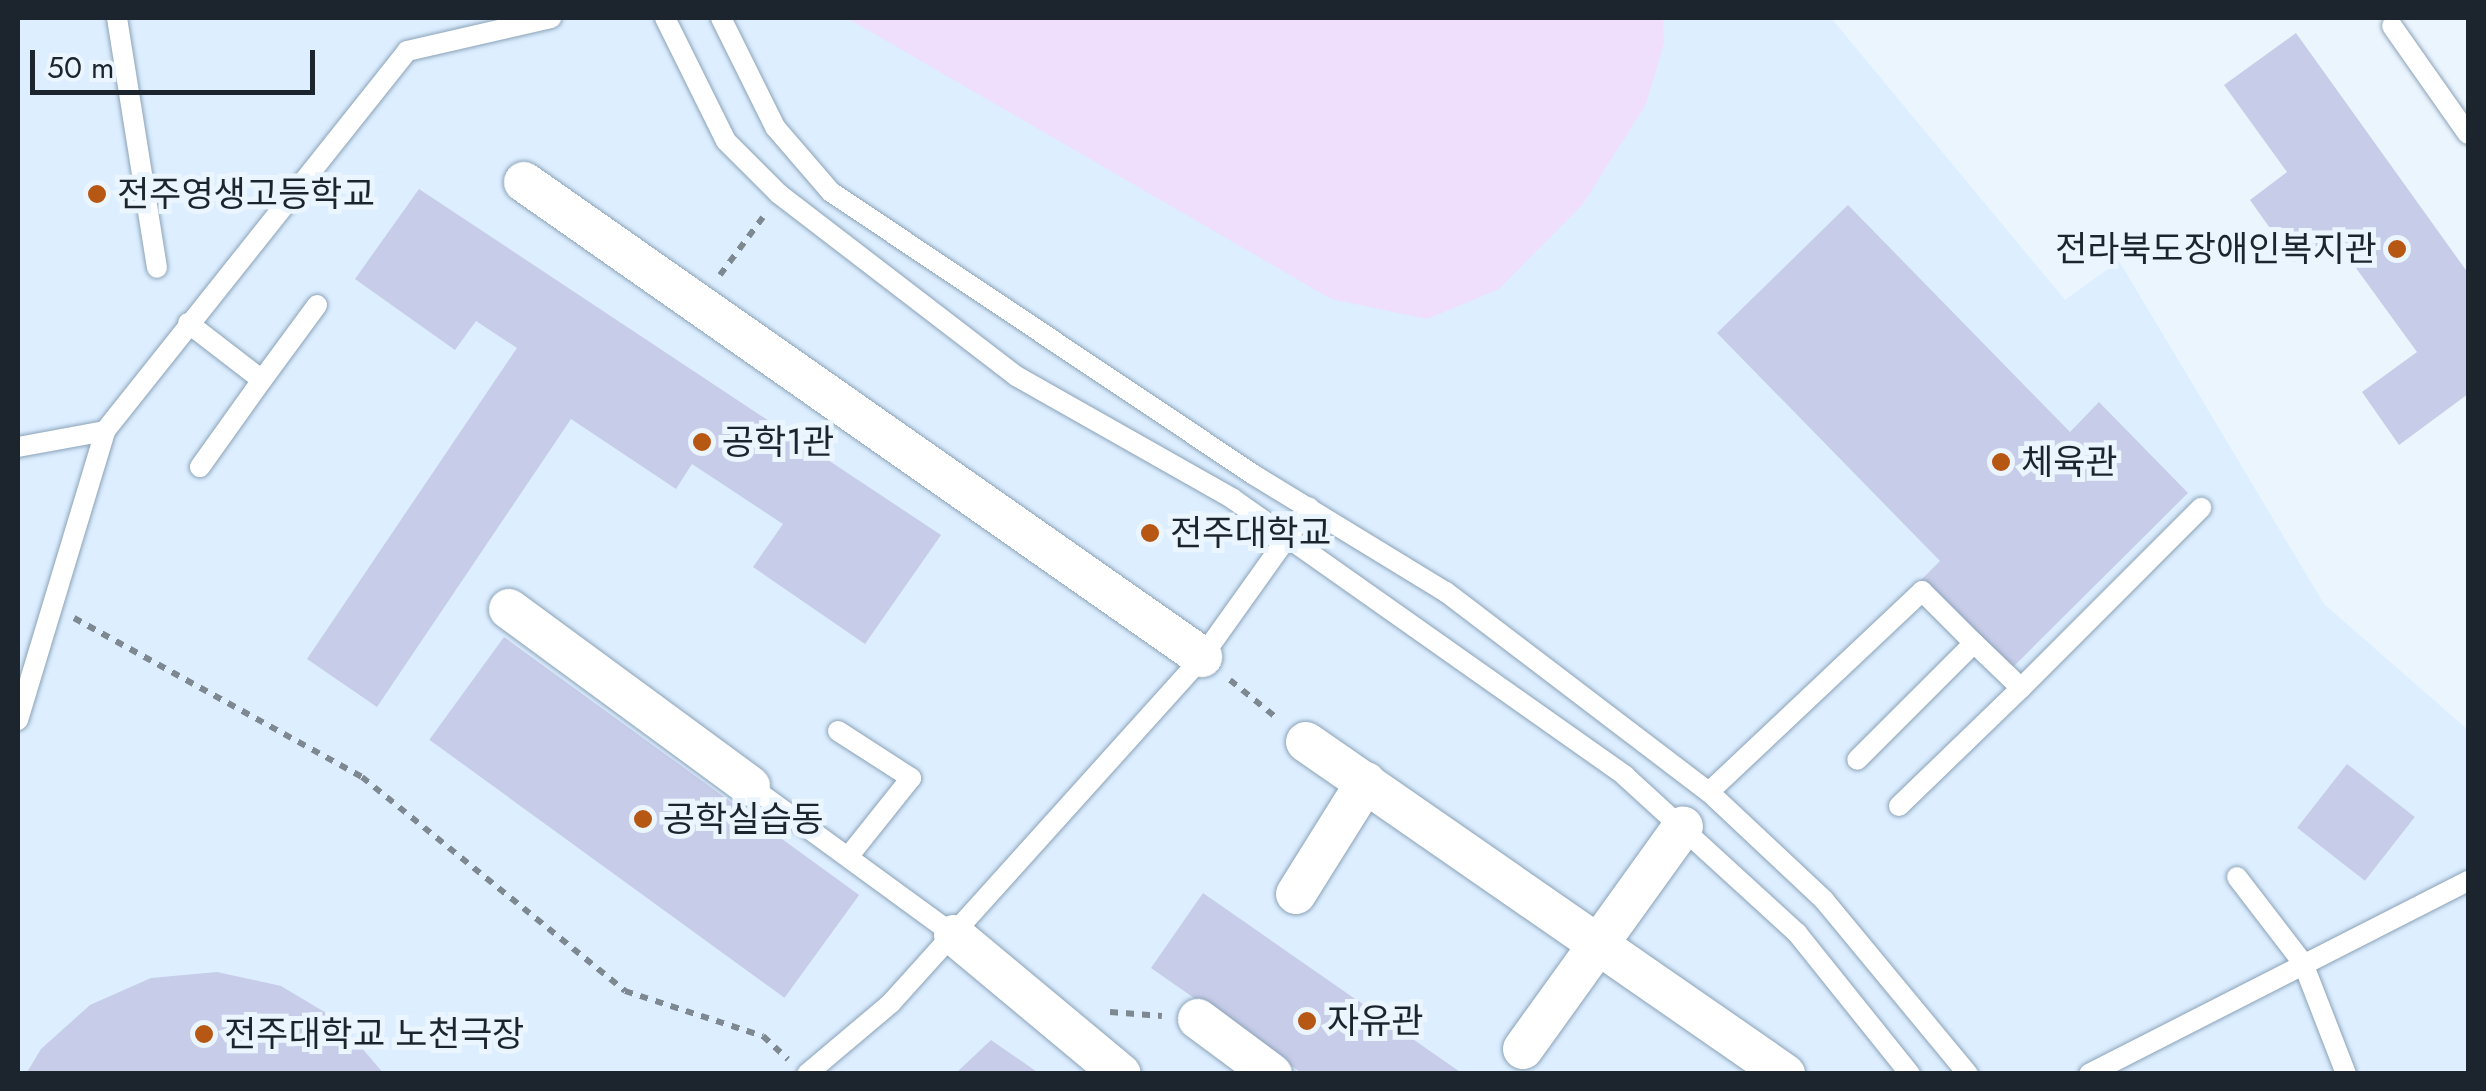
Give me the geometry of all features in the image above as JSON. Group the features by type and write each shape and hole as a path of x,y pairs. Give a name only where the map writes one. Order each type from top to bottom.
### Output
{"street":[{"path":"524,182 1202,657"},
{"path":"508,609 750,786"},
{"path":"1306,742 1600,940 1785,1074"},
{"path":"1296,894 1366,782"},
{"path":"1522,1049 1683,826"},
{"path":"954,935 1048,1008 1121,1074"},
{"path":"1198,1019 1272,1074"}],"lane":[{"path":"116,18 158,268"},
{"path":"18,720 105,431 188,322 408,51 552,18"},
{"path":"665,18 726,141 780,194 1016,376 1288,538 1625,776 1797,932 1910,1074"},
{"path":"721,18 775,128 832,192 1308,507 1446,592 1710,792 1824,900 1968,1074"},
{"path":"2392,26 2468,134"},
{"path":"200,467 317,305"},
{"path":"188,322 262,380"},
{"path":"18,448 105,431"},
{"path":"806,1074 954,935 1202,657 1308,507"},
{"path":"1898,806 2201,508"},
{"path":"1710,792 1922,591 2021,688"},
{"path":"1857,760 1974,643"},
{"path":"838,731 911,778 848,858"},
{"path":"750,786 954,935"},
{"path":"2237,877 2304,963 2346,1074"},
{"path":"2089,1074 2468,881"}],"path":[{"path":"699,304 780,194"},
{"path":"51,608 121,639 362,776 624,991 763,1036 806,1074"},
{"path":"1202,657 1306,742"},
{"path":"1048,1008 1198,1019"}],"shaded area":[{"name":"전주대학교","path":"18,18 1831,18 2065,300 2119,261 2324,604 2468,730 2468,1073 18,1073"},
{"path":"847,18 1663,18 1664,43 1646,104 1583,204 1499,289 1427,319 1331,299"}],"building":[{"name":"전라북도장애인복지관","path":"2296,33 2468,273 2468,394 2399,445 2362,392 2417,352 2332,235 2294,262 2250,200 2287,172 2224,85"},
{"name":"공학1관","path":"419,189 941,535 865,644 753,567 783,524 692,464 676,489 571,419 377,707 307,659 517,348 476,321 455,350 355,279"},
{"name":"체육관","path":"1848,205 2070,432 2099,402 2188,493 2011,669 1920,581 1940,561 1717,333"},
{"name":"공학실습동","path":"504,637 859,895 785,998 429,740"},
{"path":"2347,764 2415,817 2365,881 2297,828"},
{"name":"자유관","path":"1203,893 1463,1074 1303,1074 1151,968"},
{"name":"전주대학교 노천극장","path":"217,972 281,986 338,1020 384,1074 26,1074 41,1049 90,1005 151,978"},
{"path":"991,1040 1040,1074 955,1074"}],"place":[{"name":"전주영생고등학교","path":"97,194"},
{"name":"전라북도장애인복지관","path":"2397,249"},
{"name":"공학1관","path":"702,442"},
{"name":"체육관","path":"2001,462"},
{"name":"전주대학교","path":"1150,533"},
{"name":"공학실습동","path":"643,819"},
{"name":"자유관","path":"1307,1021"},
{"name":"전주대학교 노천극장","path":"204,1034"}]}
